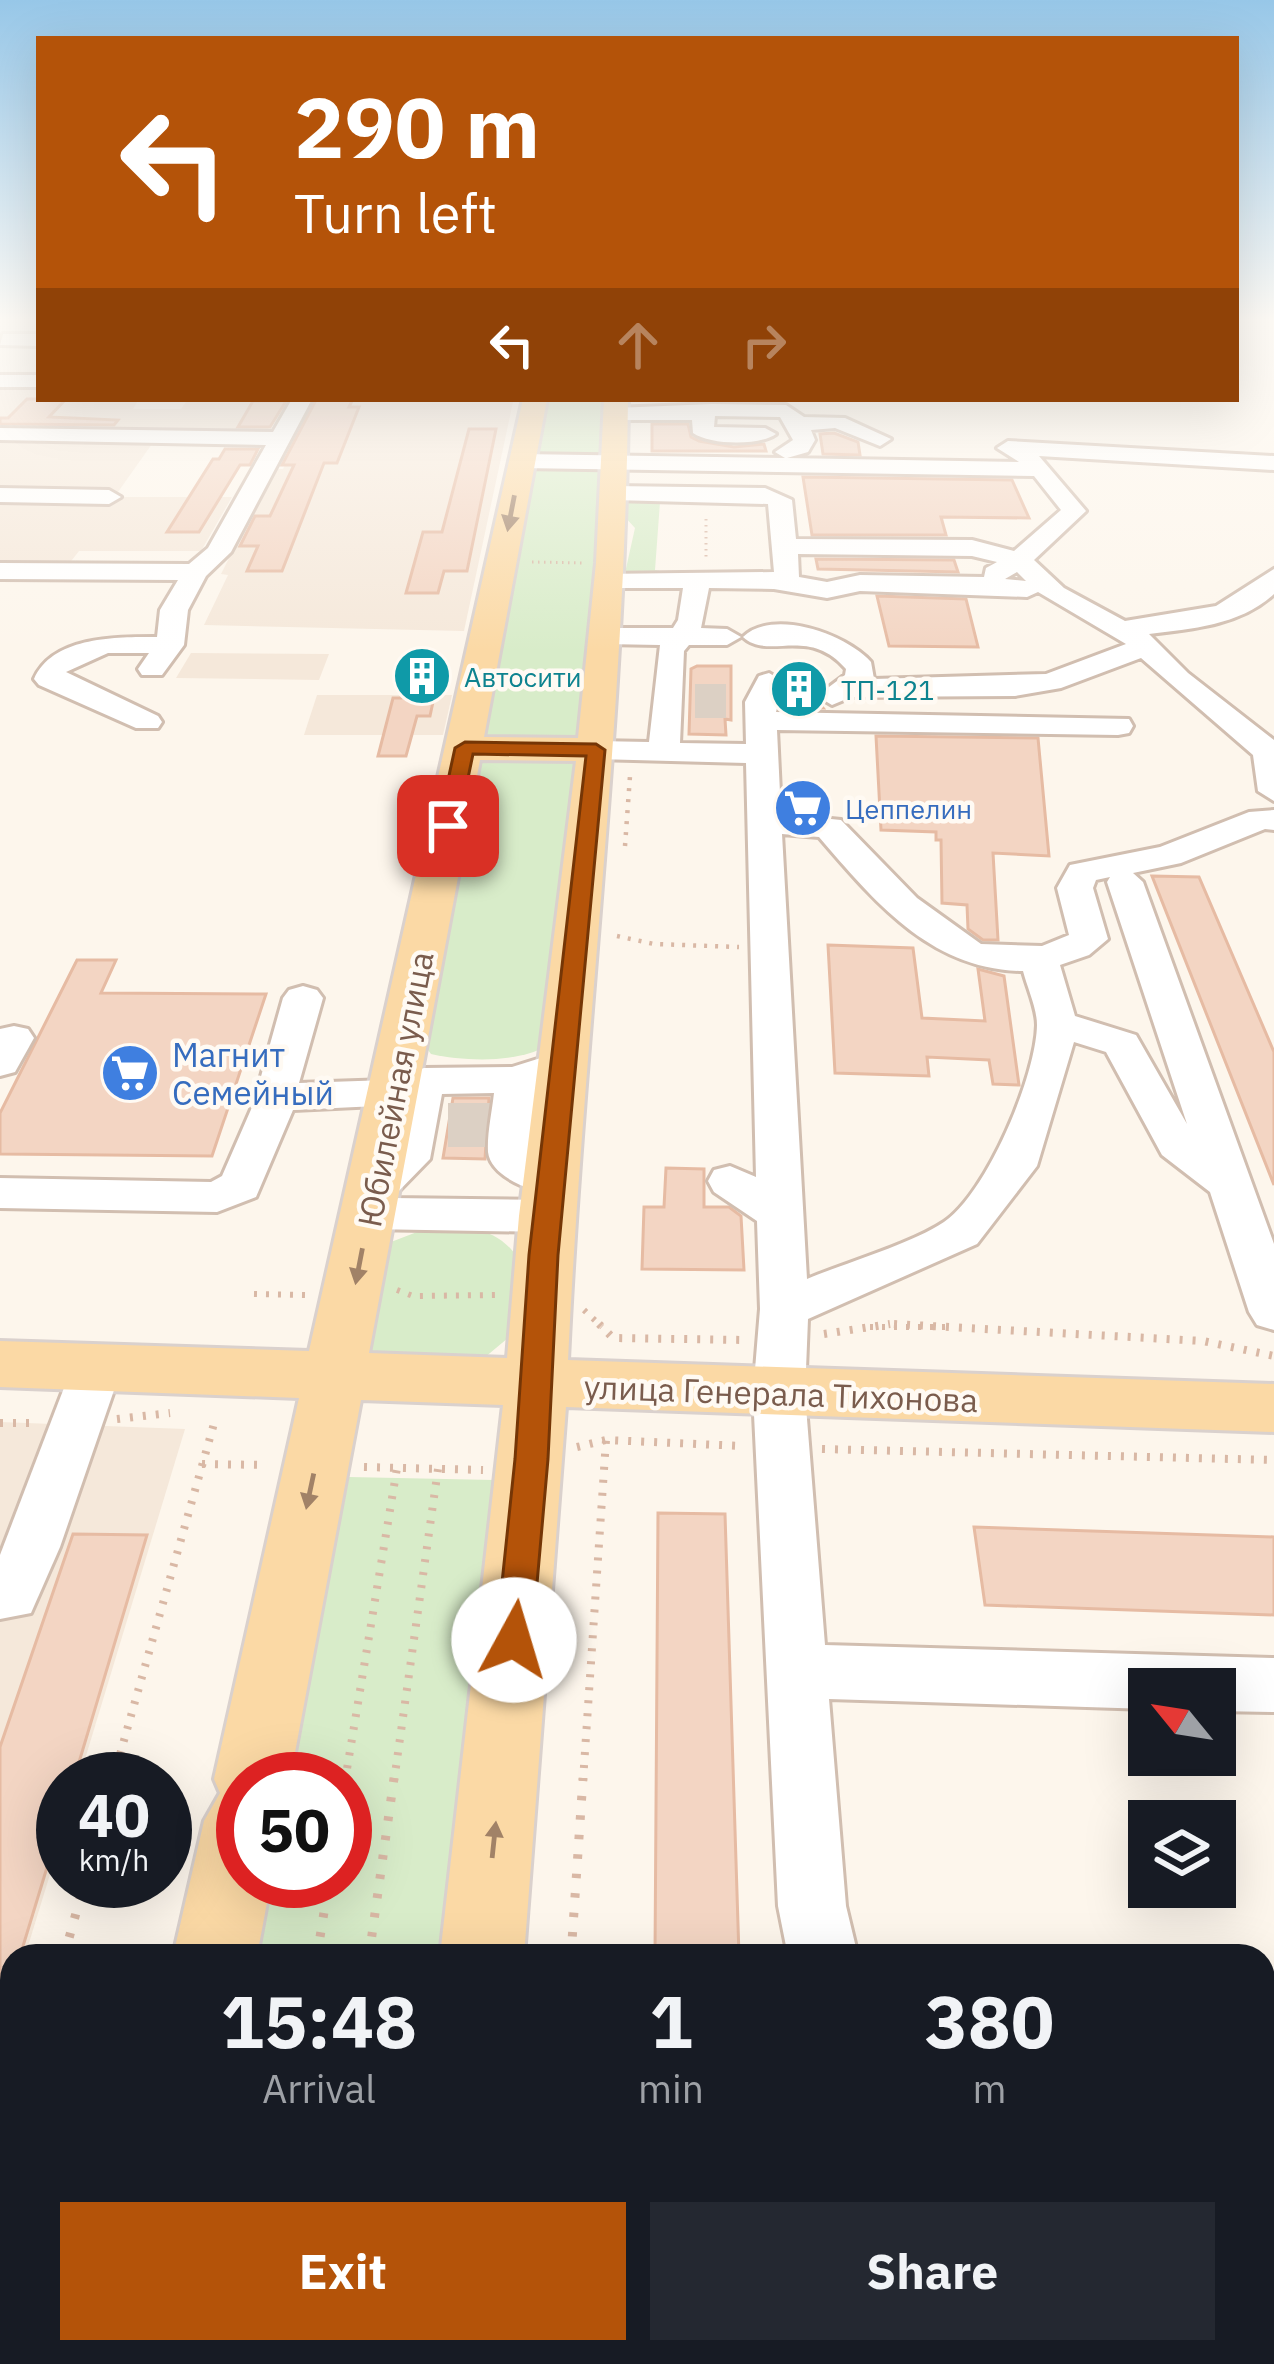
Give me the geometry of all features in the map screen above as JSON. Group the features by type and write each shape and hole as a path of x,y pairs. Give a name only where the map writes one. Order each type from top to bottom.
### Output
{"main road":[{"name":"Юбилейная улица","path":"420,1106 465,748 527,432"},
{"path":"483,1944 531,1459 549,1199 596,750 605,636 602,572 615,432"},
{"path":"465,748 596,750"},
{"name":"Юбилейная улица","path":"258,1752 372,1201"},
{"name":"улица Генерала Тихонова","path":"0,1364 535,1384 782,1373 1274,1408"},
{"path":"217,1944 225,1908"}],"street":[{"path":"147,722 49,679 54,667 104,645 161,657 174,610 195,572 218,552 286,432"},
{"path":"704,432 890,440"},
{"path":"0,434 283,439"},
{"path":"740,464 796,438"},
{"path":"957,443 1274,463"},
{"path":"1186,459 1274,443"},
{"path":"980,584 1019,560 1074,511 1016,448"},
{"path":"521,461 689,497 765,495 780,500 787,576 774,581"},
{"path":"614,478 740,464 1040,469"},
{"path":"0,495 109,496"},
{"path":"783,536 972,548 1019,560 1055,594 1132,639 1272,750 1274,791"},
{"path":"972,548 980,584"},
{"path":"0,571 195,572"},
{"path":"602,572 774,581 826,590 860,583 980,584 1055,594"},
{"path":"596,750 664,752 742,710 844,688 1015,687 1051,682 1132,639 1224,612 1256,597 1274,577"},
{"path":"691,578 692,621 670,651 742,710 764,823 782,1373 812,1906 820,1944"},
{"path":"605,636 830,638 861,668 859,679 844,688"},
{"path":"664,752 742,710 1118,726 1051,682"},
{"path":"764,823 829,827 859,861 955,947 976,954 1039,960 1073,952 1089,939 1075,888 1082,872 1169,856 1262,820 1274,820"},
{"path":"1125,882 1274,1312"},
{"path":"782,1373 962,1233 1015,1166 1049,1065 1057,1023 1039,960"},
{"path":"0,1192 232,1193 246,1177 303,998"},
{"path":"1057,1023 1122,1044 1177,1145 1231,1185"},
{"path":"272,1102 284,1094 420,1106 563,1064"},
{"path":"516,1081 504,1125 510,1156 549,1199"},
{"path":"372,1201 408,1159 420,1106"},
{"path":"730,1181 779,1214"},
{"path":"372,1201 549,1199"},
{"path":"16,1579 97,1367"},
{"path":"797,1671 1274,1685"}],"path":[{"path":"689,497 691,578"},
{"path":"519,562 602,572"},
{"path":"617,936 654,944 767,948"},
{"path":"383,1284 413,1296 516,1295"},
{"path":"202,1464 499,1470 606,1440 782,1373 891,1324 1203,1342 1274,1357"},
{"path":"613,1338 782,1373 1274,1460"},
{"path":"121,1752 214,1420"},
{"path":"572,1944 606,1440"},
{"path":"350,1752 398,1468"},
{"path":"371,1944 438,1469"},
{"path":"67,1944 77,1908"},
{"path":"318,1944 324,1908"}],"shaded area":[{"path":"302,432 507,432 464,631 204,625 228,575 221,574 274,469 283,469"},
{"path":"0,437 154,441 118,492 0,490"},
{"path":"0,497 232,497 201,551 79,551 68,565 0,564"},
{"path":"191,653 329,654 319,680 176,678"},
{"path":"317,695 452,695 443,735 304,735"},
{"path":"0,1422 185,1429 87,1752 36,1752 36,1908 40,1908 29,1944 0,1944"}],"green space":[{"path":"539,432 605,432 604,455 534,457"},
{"path":"532,466 604,467 584,739 481,738"},
{"path":"626,500 667,500 660,502 655,570 670,573 625,573 635,528 625,517"},
{"path":"493,755 571,756 578,762 541,1049 501,1059 431,1054 425,1046 481,760"},
{"path":"430,1227 490,1234 518,1258 508,1338 484,1358 369,1356 391,1242"},
{"path":"349,1477 494,1480 442,1944 259,1944 266,1908 372,1908 372,1752 296,1752"}],"building":[{"path":"299,432 349,432 337,463 324,463 282,571 247,571 258,546 240,546 255,516 270,516 294,465 282,465"},
{"path":"468,432 495,432 467,571 444,571 438,593 406,593 423,532 442,532"},
{"path":"652,432 690,432 699,441 734,447 764,444 766,451 652,451"},
{"path":"834,433 858,442 860,455 823,454 820,434"},
{"path":"225,449 258,449 250,465 240,465 199,532 167,532 213,459 219,459"},
{"path":"803,477 1012,480 1029,518 941,517 946,535 812,535"},
{"path":"816,559 954,560 958,572 818,569"},
{"path":"877,596 966,599 978,647 889,646"},
{"path":"409,664 441,664 430,716 417,716 406,756 378,756 393,698 401,698"},
{"path":"731,666 731,720 725,719 726,735 689,734 691,669"},
{"path":"816,684 813,696 823,708 785,708 788,685"},
{"path":"876,736 1038,738 1049,856 993,853 998,940 983,940 968,929 967,905 942,903 941,840 936,840 936,832 881,830"},
{"path":"1152,876 1199,877 1274,1052 1274,1185"},
{"path":"828,945 913,948 922,1018 985,1021 978,969 1004,976 1019,1085 993,1084 989,1060 927,1057 929,1076 835,1073"},
{"name":"Магнит Семейный","path":"77,960 116,960 101,993 266,994 212,1156 0,1154 0,1113"},
{"path":"453,1098 489,1098 485,1159 443,1158"},
{"path":"666,1168 704,1169 704,1207 729,1207 741,1216 744,1270 642,1269 644,1207 664,1207"},
{"path":"658,1513 725,1514 739,1944 655,1944"},
{"path":"974,1527 1274,1537 1274,1615 985,1605"},
{"path":"73,1534 147,1535 82,1752 36,1752 36,1904 24,1944 0,1944 0,1747"}],"tunnel":[{"path":"695,701 726,701"},
{"path":"448,1125 497,1125"}],"place":[{"name":"Автосити","path":"422,676"},
{"name":"ТП-121","path":"799,689"},
{"name":"Цеппелин","path":"803,808"},
{"name":"Магнит Семейный","path":"130,1073"}],"route":[{"path":"448,826 465,748 596,750 543,1255 514,1640"}]}
